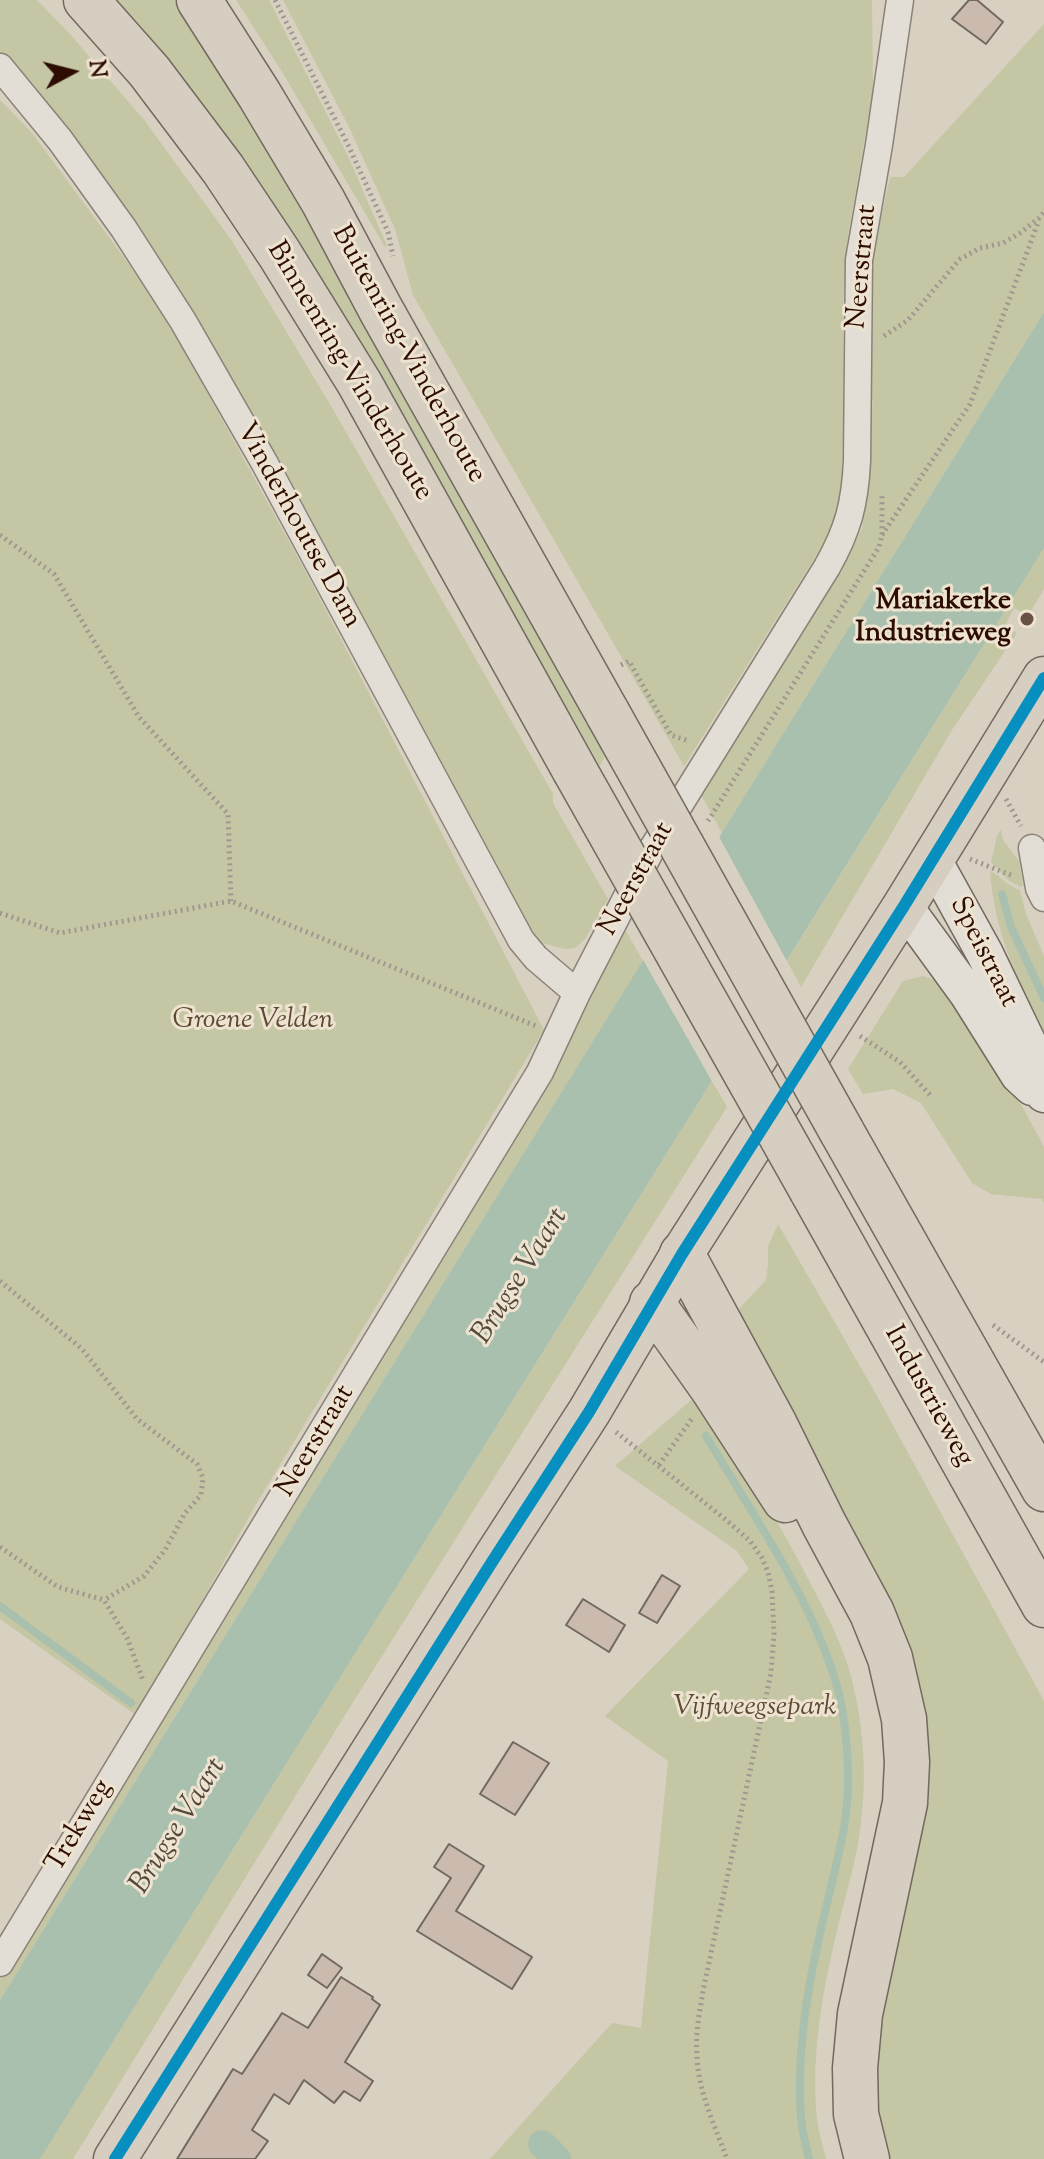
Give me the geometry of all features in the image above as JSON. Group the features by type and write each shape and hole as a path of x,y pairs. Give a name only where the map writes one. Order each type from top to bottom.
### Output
{"highway":[{"name":"Binnenring-Vinderhoute","path":"86,0 149,71 223,169 360,384 811,1189"},
{"name":"Buitenring-Vinderhoute","path":"199,0 323,201 381,310 842,1132"},
{"name":"Industrieweg","path":"842,1132 1044,1489"},
{"name":"Industrieweg","path":"811,1189 1044,1605"},
{"path":"682,1254 872,1613 890,1658 904,1719 907,1762 905,1803 858,2028 856,2114 867,2159"},
{"path":"652,1303 713,1389 806,1532 833,1583 870,1669 882,1724 885,1788 878,1847 841,2012 837,2116 847,2159"}],"main road":[{"path":"115,2159 589,1412 682,1254 904,906 1044,678"}],"street":[{"name":"Neerstraat","path":"158,1700 532,1085 649,854 827,567 848,524 856,489 859,260 900,0"},
{"name":"Vinderhoutse Dam","path":"0,67 79,165 183,321 264,462 521,940 536,958 577,993"},
{"path":"1032,848 1042,893"},
{"name":"Speistraat","path":"935,853 1036,1060 1044,1096"},
{"name":"Speistraat","path":"904,906 968,994 1019,1075 1044,1096"},
{"name":"Trekweg","path":"0,1963 158,1700"}],"path":[{"path":"275,0 388,232 393,262"},
{"path":"856,343 881,339 908,320 960,259 980,248 1003,243 1044,212"},
{"path":"882,535 970,404 1039,218"},
{"path":"0,535 54,574 139,717 228,814 231,901"},
{"path":"629,661 671,735"},
{"path":"989,766 1032,848"},
{"path":"935,853 990,867 1042,893"},
{"path":"0,913 60,933 231,901 558,1034"},
{"path":"832,1019 886,1051 930,1095"},
{"path":"0,1281 82,1349 137,1419 197,1464 203,1478 201,1495 185,1513 165,1550 144,1576 104,1600"},
{"path":"983,1314 993,1325 1044,1362"},
{"path":"589,1412 659,1465 750,1541 762,1558 772,1591 774,1634 771,1673 698,2026 696,2056 701,2086 727,2159"},
{"path":"0,1547 58,1587 104,1600 158,1700"}],"green space":[{"path":"0,0 37,0 69,33 145,121 232,241 334,411 553,794 553,803 608,899 585,939 575,948 565,949 538,942 528,931 344,583 17,70 0,53"},
{"path":"110,0 174,0 341,279 608,750 600,766 382,386"},
{"path":"236,0 269,0 348,156 387,246 385,247"},
{"path":"283,0 872,0 873,91 847,241 843,308 842,478 837,511 822,546 684,766 413,295 395,229 350,129"},
{"path":"1044,24 1044,312 722,833 700,793 847,559 862,529 869,485 868,415 873,406 873,257 890,177 904,177"},
{"name":"Groene Velden","path":"0,100 32,133 159,305 308,576 544,1030 258,1501 137,1716 0,1619"},
{"path":"1044,548 1044,589 1028,616 1014,608 1005,626 1017,633 952,730 801,987 787,961"},
{"path":"1001,830 1003,840 1019,861 1021,887 1008,880 991,862"},
{"path":"990,871 1020,890 1026,914 1044,956 1044,1036 1002,936"},
{"path":"623,926 643,961 0,2000 0,1980 31,1926 186,1680 495,1171"},
{"path":"923,976 946,988 988,1045 1035,1130 1044,1147 1044,1203 1042,1199 991,1194 972,1183 921,1103 893,1089 863,1094 848,1069 903,981"},
{"path":"712,1081 727,1107 345,1715 73,2159 40,2159"},
{"path":"778,1224 872,1387 1044,1701 1044,2159 884,2159 872,2096 875,2046 929,1799 927,1727 911,1655 738,1310 766,1280 768,1246"},
{"name":"Vijfweegsepark","path":"698,1394 766,1503 824,1609 847,1662 856,1696 864,1759 861,1822 830,1964 817,2041 815,2092 819,2133 826,2159 490,2159 612,2023 641,2028 668,1761 605,1716 749,1569 737,1551 615,1466"}],"water":[{"name":"Brugse Vaart","path":"1044,312 1044,548 40,2159 0,2159 0,2000"}],"pier":[{"path":"717,833 789,965 714,1085 641,956"}],"building":[{"path":"969,0 977,0 1003,22 986,44 952,19"},
{"path":"662,1575 680,1586 657,1623 639,1613"},
{"path":"583,1599 625,1625 609,1652 566,1625"},
{"path":"513,1742 549,1763 515,1815 480,1794"},
{"path":"449,1844 484,1866 456,1911 532,1957 512,1989 417,1931 451,1878 434,1867"},
{"path":"322,1954 342,1968 327,1988 308,1975"},
{"path":"341,1977 373,1997 380,2005 345,2062 373,2081 360,2101 344,2091 334,2103 304,2080 289,2104 274,2094 252,2130 268,2141 255,2159 177,2159 233,2069 242,2074 282,2013 308,2028"}],"waterway":[{"path":"1002,894 1011,927 1044,998"},
{"path":"706,1436 777,1553 809,1613 834,1676 843,1716 848,1770 846,1815 814,1960 800,2065 801,2118 809,2159"},
{"path":"0,1606 131,1703"},
{"path":"542,2144 557,2159"}],"transit line":[{"path":"115,2159 589,1412 682,1254 904,906 1044,678"}],"place":[{"name":"Mariakerke Industrieweg","path":"1027,619"}]}
